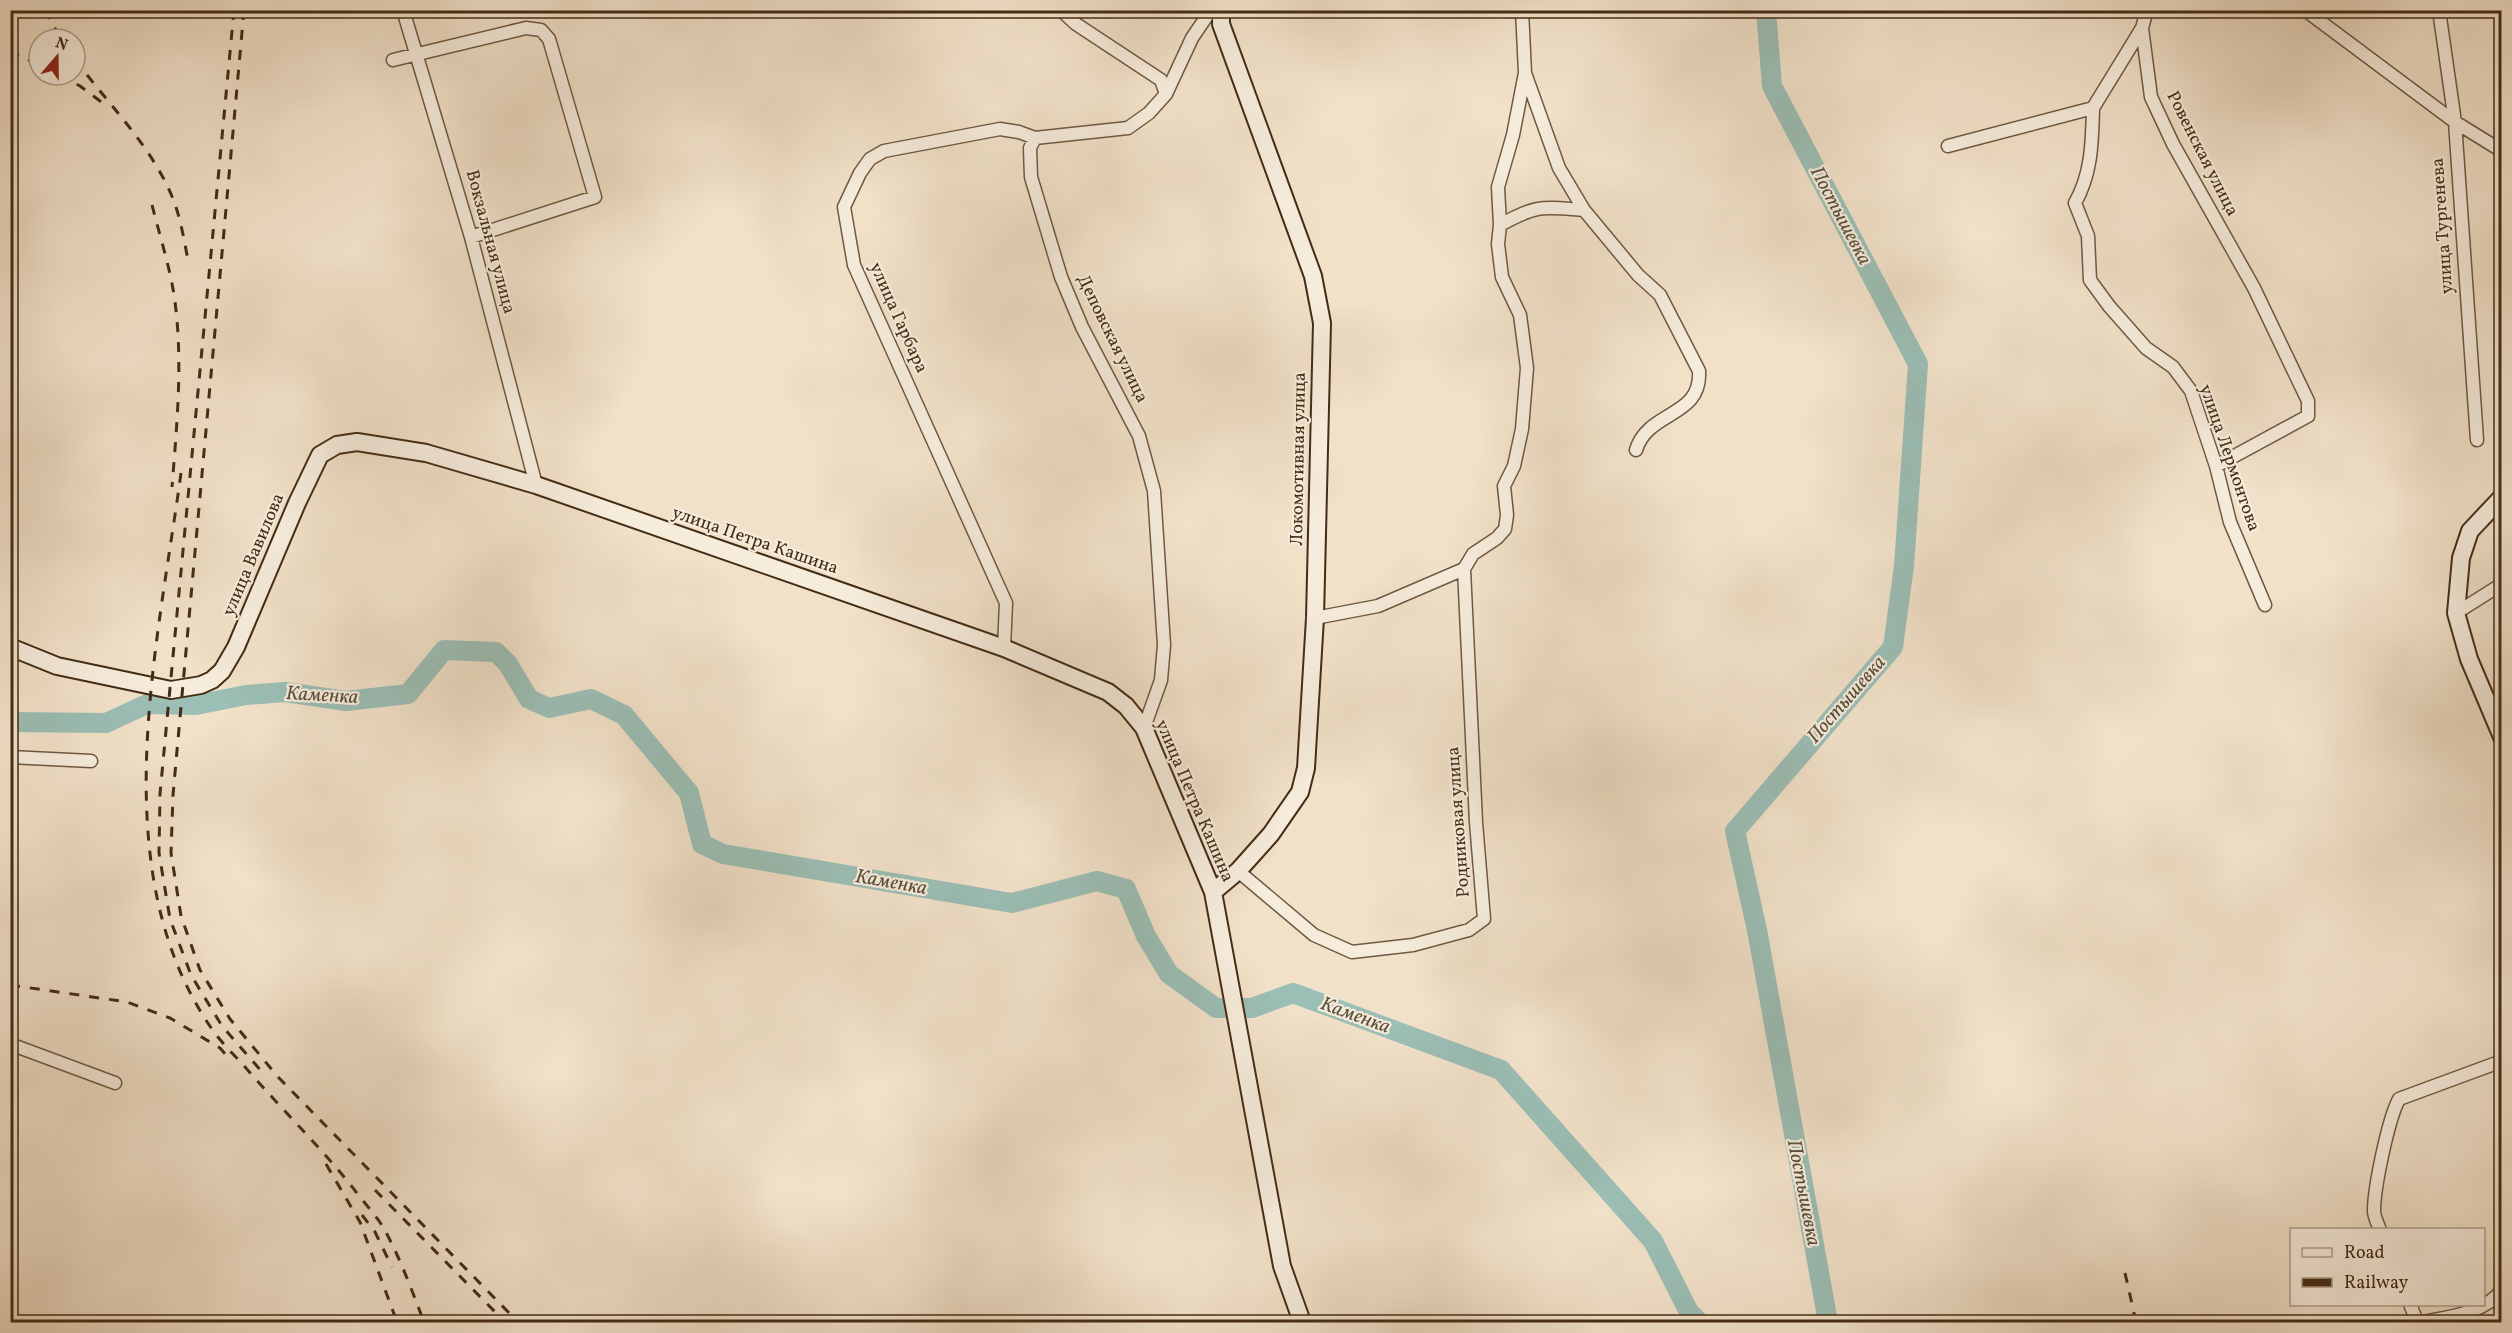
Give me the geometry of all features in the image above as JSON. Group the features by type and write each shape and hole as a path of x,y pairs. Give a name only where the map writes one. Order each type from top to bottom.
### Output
{"main road":[{"name":"Локомотивная улица","path":"1213,892 1238,872 1271,834 1300,792 1306,768 1315,618 1322,323 1313,276 1221,24 1221,10"},
{"name":"улица Вавилова","path":"10,646 57,666 171,690 201,686 212,680 222,671 236,647 297,503 320,455 337,445 357,442 426,453 536,485"},
{"name":"улица Петра Кашина","path":"536,485 1004,648 1108,692 1126,706 1144,728 1213,892 1282,1266 1302,1323"},
{"path":"2502,497 2470,531 2461,558 2456,613 2469,659 2502,737"}],"street":[{"name":"Вокзальная улица","path":"403,10 471,237 536,485"},
{"path":"1060,10 1076,24 1161,80 1166,94"},
{"path":"1035,138 1128,128 1149,113 1166,94 1192,38 1211,10"},
{"path":"1315,618 1378,606 1464,569 1473,554 1497,538 1505,529 1507,515 1504,486 1514,466 1522,429 1527,368 1520,315 1502,277 1498,244 1500,225 1498,187 1513,135 1526,73 1522,10"},
{"path":"1948,146 2093,108 2142,28 2146,10"},
{"path":"2305,10 2455,122 2502,151"},
{"name":"улица Тургенева","path":"2439,10 2455,122 2476,440"},
{"path":"393,60 418,56 526,28 541,30 549,39 595,197 471,237"},
{"name":"Ровенская улица","path":"2142,28 2151,97 2173,144 2254,288 2310,409 2308,416 2216,466"},
{"path":"1526,73 1559,168 1584,210 1638,274 1660,295 1699,371 1700,384 1692,400 1652,427 1638,442 1636,450"},
{"name":"улица Лермонтова","path":"2093,108 2092,158 2083,189 2075,203 2088,236 2090,280 2109,306 2146,348 2173,367 2191,391 2216,466 2230,522 2265,605"},
{"name":"улица Гарбара","path":"1004,648 1006,603 854,265 844,207 860,173 870,159 884,151 1000,129 1019,132 1035,138"},
{"name":"Деповская улица","path":"1035,138 1030,147 1031,177 1061,276 1082,327 1138,436 1154,491 1164,645 1161,680 1144,728"},
{"path":"1500,225 1527,210 1543,207 1584,210"},
{"name":"Родниковая улица","path":"1238,872 1314,935 1352,952 1413,945 1469,930 1484,919 1476,822 1464,569"},
{"path":"2456,613 2502,584"},
{"path":"10,757 91,761"},
{"path":"10,1044 115,1083"},
{"path":"2379,1228 2374,1214 2376,1195 2392,1112 2399,1100 2502,1061"},
{"path":"2485,1304 2494,1300 2502,1290"},
{"path":"2410,1306 2417,1323"},
{"path":"2424,1323 2472,1311 2482,1306"}],"waterway":[{"name":"Постышевка","path":"1766,10 1772,86 1918,364 1904,566 1893,647 1735,831 1757,930 1828,1322"},
{"name":"Каменка","path":"10,722 106,723 147,704 196,705 246,695 285,692 346,701 408,694 444,650 496,652 508,664 529,699 549,708 591,699 624,715 689,793 702,844 723,854 1012,903 1097,881 1126,889 1146,936 1169,974 1216,1008 1252,1008 1293,993 1501,1070 1653,1241 1689,1312 1699,1322"}],"railway":[{"path":"45,10 54,27"},
{"path":"234,10 160,794 159,853 170,919 191,975 222,1026 263,1073"},
{"path":"244,10 173,795 171,853 181,916 200,970 230,1019 278,1077 518,1322"},
{"path":"10,51 27,59"},
{"path":"87,74 139,140 162,175 177,211 189,265"},
{"path":"81,87 104,104"},
{"path":"152,205 171,278 178,338 176,438 172,487"},
{"path":"181,473 151,686 146,760 148,833 158,903 179,970 214,1032 333,1163 378,1220 400,1262 424,1322"},
{"path":"10,985 127,1002 170,1018 220,1048 226,1055"},
{"path":"326,1164 360,1222 397,1322"},
{"path":"375,1190 505,1322"},
{"path":"362,1215 375,1232 392,1267"},
{"path":"2125,1273 2136,1322"}]}
